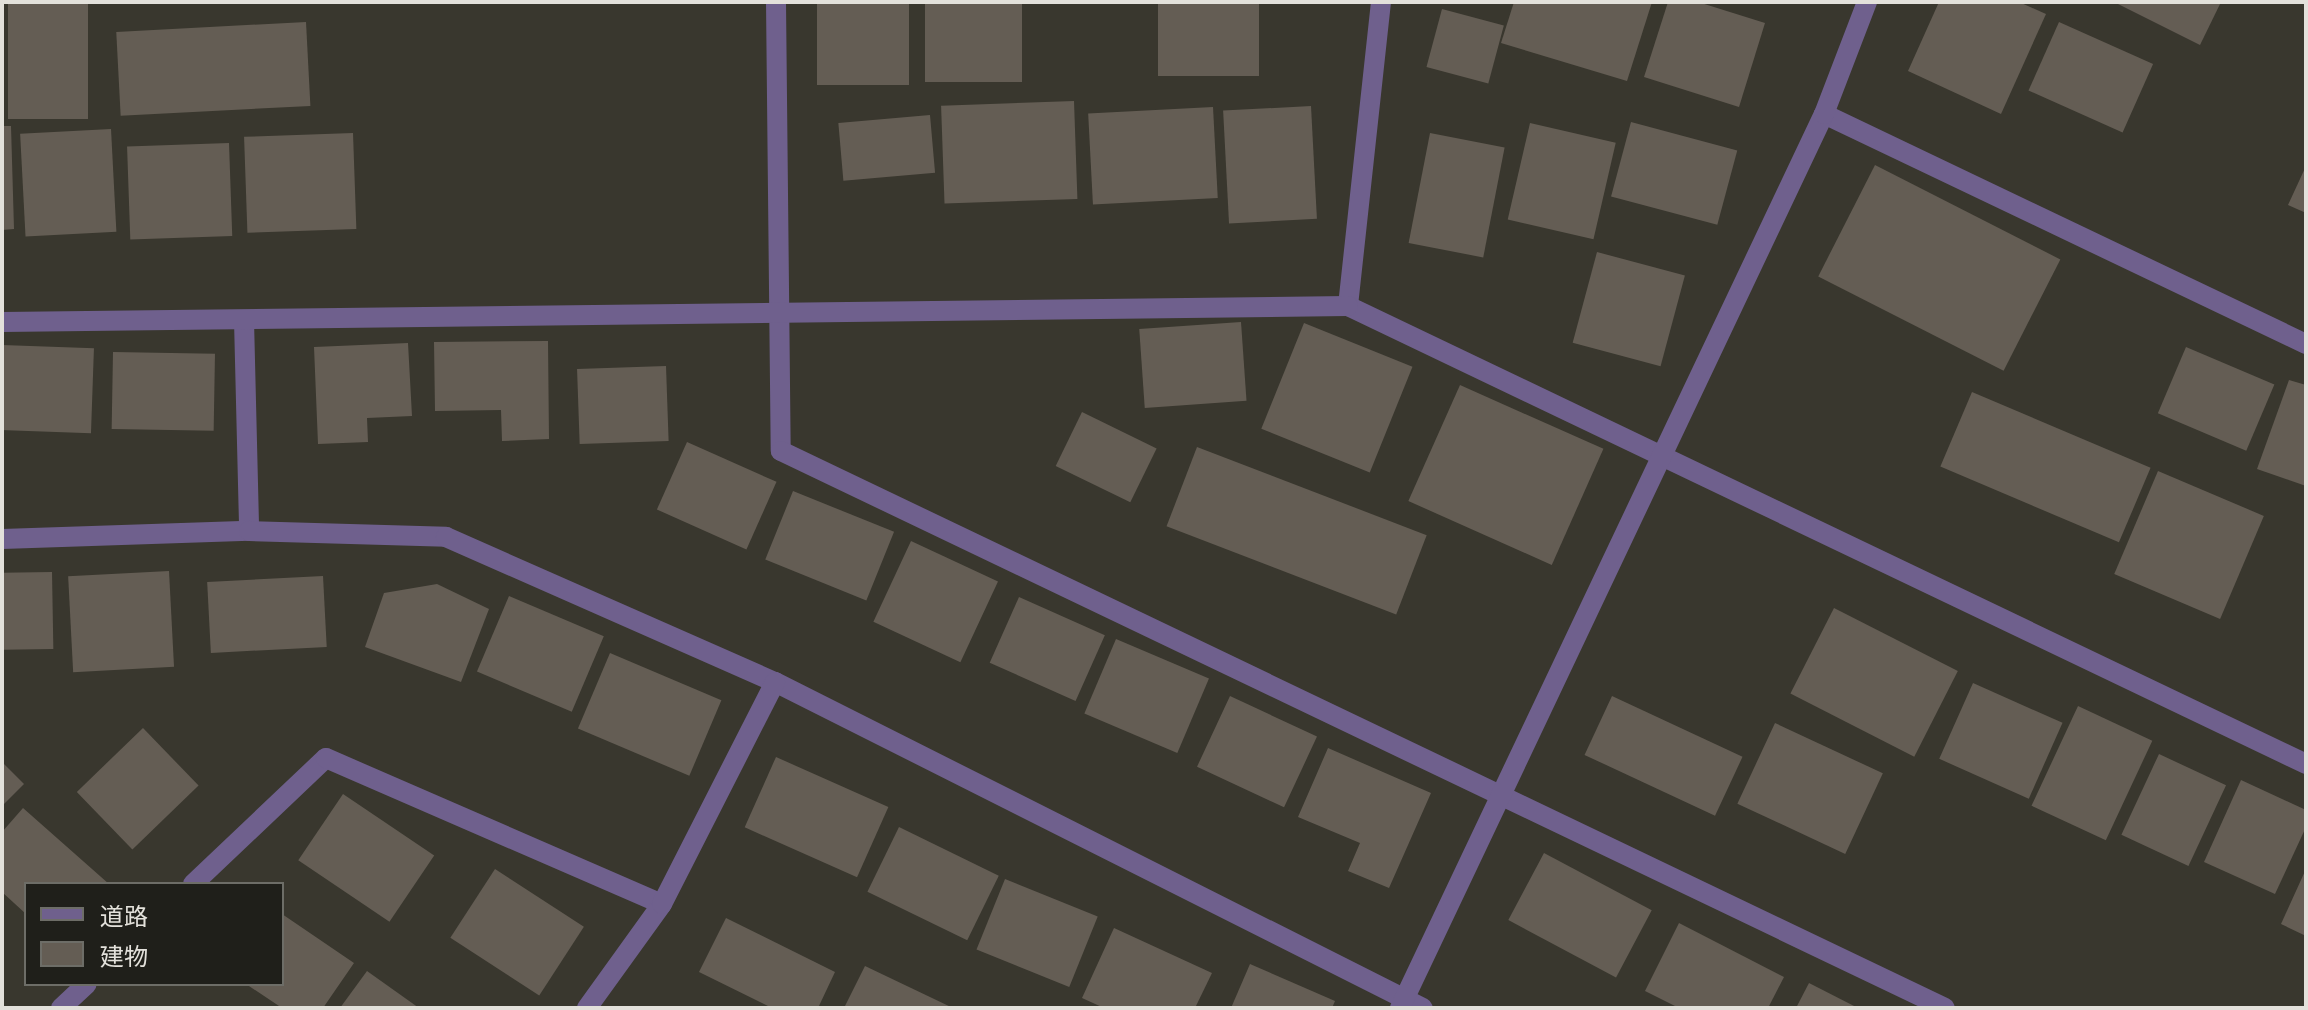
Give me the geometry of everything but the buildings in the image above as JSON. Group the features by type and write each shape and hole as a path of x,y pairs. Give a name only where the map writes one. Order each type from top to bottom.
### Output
{"street":[{"path":"776,2 777,312 781,451 1495,799 1945,1008"},
{"path":"1348,306 1381,2"},
{"path":"2,539 249,531 446,537 775,682 1409,1005 1495,799 1663,460 1824,114 1867,2"},
{"path":"1824,114 2306,344"},
{"path":"2,322 1348,306 1663,460 2306,764"},
{"path":"244,320 249,531"},
{"path":"587,1008 662,904 775,682"},
{"path":"195,882 326,758 662,904"},
{"path":"61,1008 85,986"}]}
